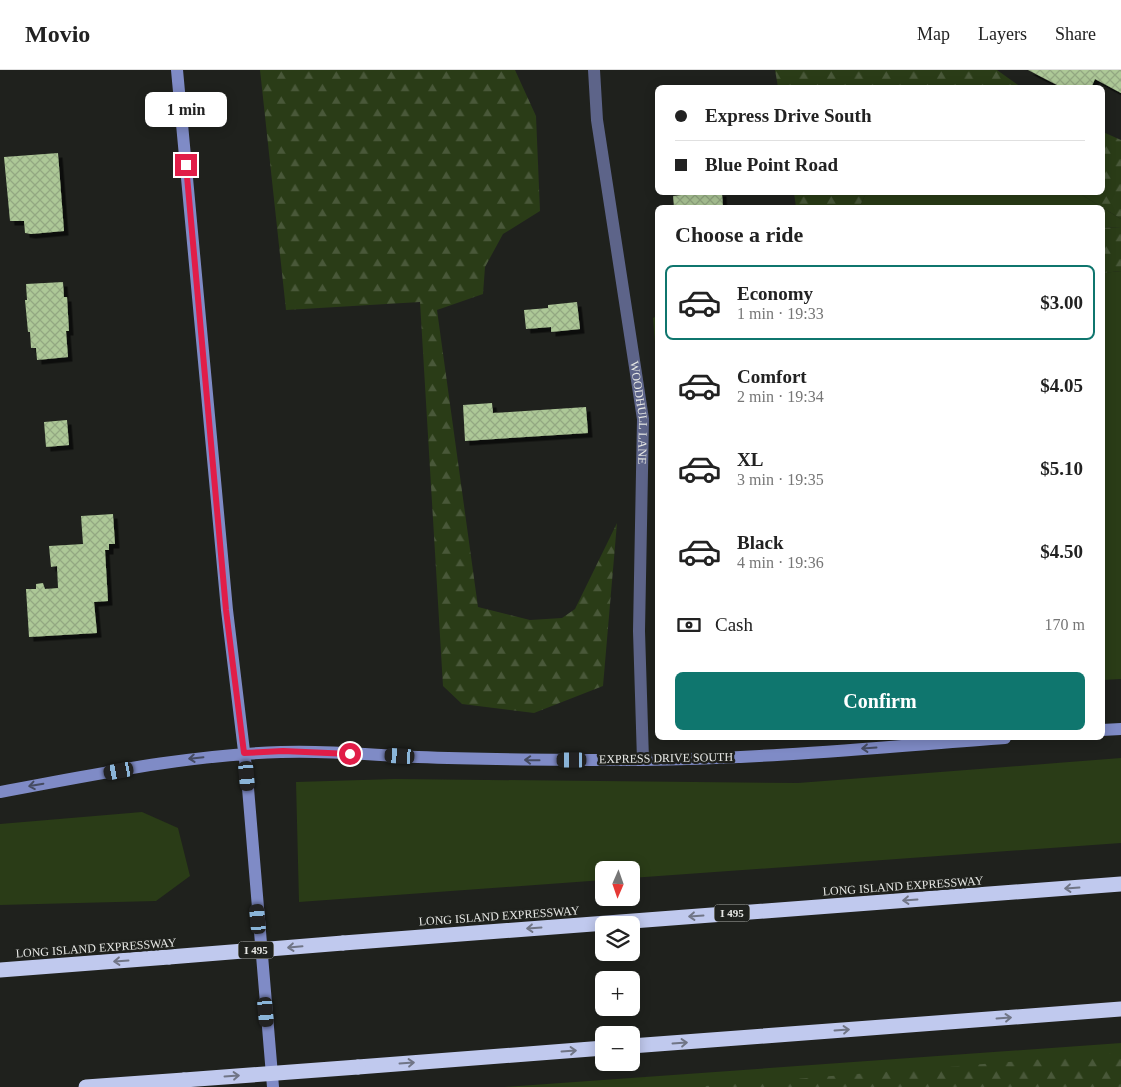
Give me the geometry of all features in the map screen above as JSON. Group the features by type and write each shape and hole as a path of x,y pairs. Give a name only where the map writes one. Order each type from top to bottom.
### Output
{"highway":[{"name":"LONG ISLAND EXPRESSWAY","path":"0,970 1121,884"},
{"path":"640,1045 1121,1009"},
{"path":"86,1087 595,1049"}],"main road":[{"path":"177,70 226,610 244,753 272,1087"},
{"path":"1105,730 1121,729"},
{"name":"EXPRESS DRIVE SOUTH","path":"0,792 189,758 244,753 300,752 425,757 643,760 740,757 977,740"}],"street":[{"name":"WOODHULL LANE","path":"594,70 598,120 643,419 638,631 643,760"}],"green space":[{"path":"260,70 515,70 536,116 540,211 503,234 485,267 483,294 437,310 478,607 530,620 562,618 575,609 617,523 603,686 534,713 462,704 443,686 420,302 286,310"},
{"path":"775,70 997,70 1018,85 778,85"},
{"path":"1105,133 1121,140 1121,219 1105,209 1105,205 1098,205 1082,195 1105,195"},
{"path":"794,195 865,195 860,205 796,205"},
{"path":"865,195 1082,195 1098,205 860,205"},
{"path":"1105,209 1121,219 1121,227 1105,228"},
{"path":"1121,227 1121,271 1105,273 1105,228"},
{"path":"1121,271 1121,679 1105,680 1105,273"},
{"path":"655,317 655,342 653,318"},
{"path":"1121,758 1121,843 640,877 640,861 595,861 595,881 299,902 296,782 395,779 798,783"},
{"path":"142,812 178,828 190,876 156,901 0,905 0,824"},
{"path":"1121,1043 1121,1087 504,1087"},
{"path":"1121,1053 1121,1087 693,1087"}],"building":[{"path":"1028,70 1121,70 1121,93 1095,79 1092,85 1057,85"},
{"path":"58,153 64,231 25,233 24,221 10,221 4,157"},
{"path":"722,195 723,205 674,205 673,196"},
{"path":"63,282 64,297 67,297 69,331 66,331 68,357 37,360 36,348 31,348 30,332 28,332 25,300 27,300 26,284"},
{"path":"577,302 580,329 551,332 551,327 526,329 524,310 548,308 548,305"},
{"path":"492,403 493,413 586,407 588,433 465,441 463,405"},
{"path":"67,420 69,445 46,447 44,422"},
{"path":"113,514 115,544 109,544 109,550 105,550 108,601 94,602 97,633 29,637 26,589 36,589 36,584 43,583 45,589 58,588 57,566 51,567 49,546 83,544 81,516"}],"route":[{"path":"186,165 226,610 244,753 283,751 350,754"}]}
